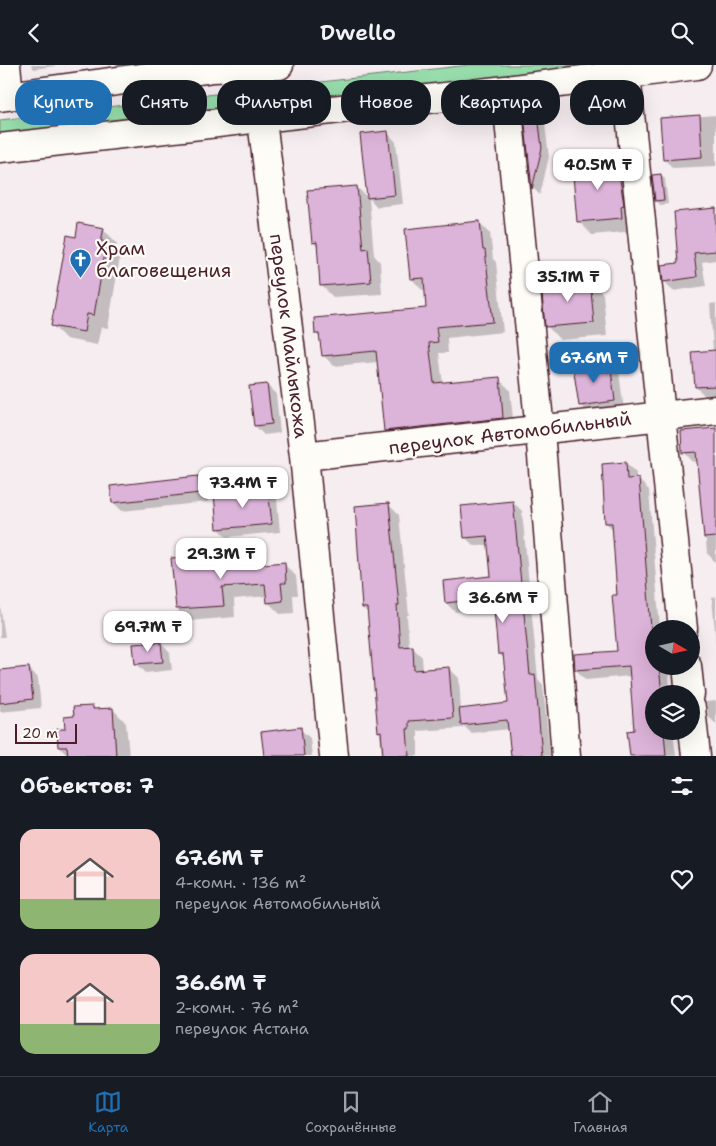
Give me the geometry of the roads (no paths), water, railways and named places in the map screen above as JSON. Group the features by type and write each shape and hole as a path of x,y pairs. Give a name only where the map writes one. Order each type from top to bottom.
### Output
{"street":[{"path":"6,65 5,96 214,68 279,65"},
{"name":"переулок Майлыкожа","path":"255,65 257,80"},
{"path":"560,83 697,65"},
{"path":"626,75 682,620"},
{"path":"331,110 441,97"},
{"path":"0,148 217,123"},
{"name":"переулок Майлыкожа","path":"263,125 304,456 334,756"},
{"path":"509,125 540,431 566,756"},
{"name":"переулок Автомобильный","path":"304,456 716,410"},
{"path":"694,740 696,756"}],"place":[{"name":"Храм благовещения","path":"80,278"}]}
